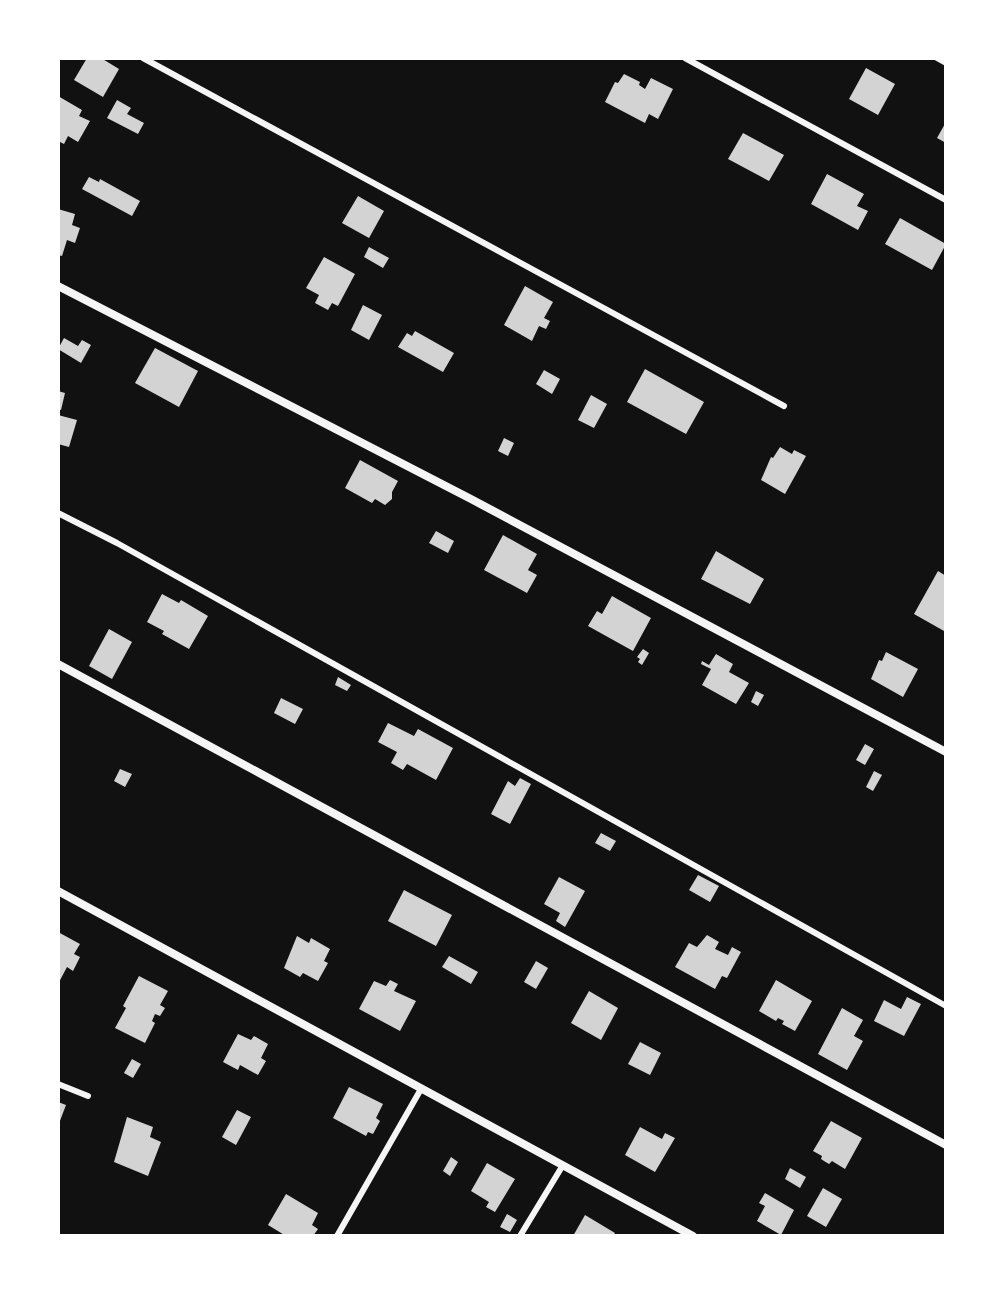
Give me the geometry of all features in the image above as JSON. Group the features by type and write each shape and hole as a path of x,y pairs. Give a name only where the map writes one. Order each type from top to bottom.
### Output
{"street":[{"path":"58,286 471,499 946,752"},
{"path":"58,664 946,1145"},
{"path":"58,891 693,1236"}],"lane":[{"path":"143,58 784,406"},
{"path":"685,58 946,200"},
{"path":"937,58 946,63"},
{"path":"58,513 117,543 946,1006"},
{"path":"58,1084 88,1096"},
{"path":"337,1236 421,1089"},
{"path":"520,1236 563,1165"}],"building":[{"path":"87,58 101,58 119,69 103,97 74,80"},
{"path":"866,68 895,84 878,115 849,99"},
{"path":"624,74 640,82 639,85 645,89 651,78 673,89 658,119 649,114 645,123 605,102 615,82 618,83"},
{"path":"58,96 82,110 79,116 90,121 78,142 68,136 64,144 58,141"},
{"path":"117,100 131,108 127,114 144,123 138,134 107,118"},
{"path":"946,122 946,143 937,138"},
{"path":"743,133 784,155 769,181 728,159"},
{"path":"827,174 864,194 857,206 868,211 858,230 811,204"},
{"path":"89,177 99,182 100,179 140,201 132,216 82,189"},
{"path":"358,196 384,211 369,238 342,223"},
{"path":"58,209 75,214 72,225 80,228 75,243 67,240 62,256 58,255"},
{"path":"900,218 946,244 932,270 885,244"},
{"path":"369,247 389,258 383,268 364,257"},
{"path":"324,257 355,274 338,306 332,303 328,310 315,303 319,295 306,288"},
{"path":"525,286 553,302 544,318 550,321 546,329 539,326 532,341 504,325"},
{"path":"363,305 382,315 369,340 351,330"},
{"path":"415,331 454,353 443,372 398,347 407,333 412,336"},
{"path":"64,338 78,346 82,340 91,345 81,363 58,349"},
{"path":"155,348 198,371 179,407 135,383"},
{"path":"645,369 704,402 686,434 627,402"},
{"path":"544,370 560,379 552,394 536,384"},
{"path":"58,391 65,393 61,410 58,409"},
{"path":"591,395 607,404 594,428 578,420"},
{"path":"58,415 77,420 69,447 58,444"},
{"path":"504,438 514,443 508,456 498,451"},
{"path":"780,447 792,454 794,450 806,456 785,494 761,480 771,457"},
{"path":"360,460 398,481 392,499 385,505 375,499 372,503 345,488"},
{"path":"436,531 454,541 448,553 429,543"},
{"path":"503,535 537,554 528,570 537,575 527,593 484,570"},
{"path":"716,551 764,579 750,604 701,579"},
{"path":"938,571 946,576 944,631 914,614"},
{"path":"162,594 179,603 181,600 208,616 189,649 147,622"},
{"path":"612,596 651,618 633,651 588,626 597,611 602,614"},
{"path":"109,629 132,642 112,679 89,666"},
{"path":"643,649 649,653 642,665 637,657"},
{"path":"886,652 918,669 903,697 871,679"},
{"path":"716,654 733,664 729,672 749,683 736,704 702,685 711,669 701,664 702,661 709,665"},
{"path":"338,677 351,685 347,691 335,685"},
{"path":"756,691 764,695 758,706 751,702"},
{"path":"281,698 303,709 295,724 274,713"},
{"path":"388,723 414,736 418,729 453,748 436,780 407,764 403,770 391,763 397,752 378,742"},
{"path":"865,744 874,749 865,765 856,760"},
{"path":"120,769 132,774 125,787 114,781"},
{"path":"874,771 882,775 873,791 866,787"},
{"path":"520,778 531,784 510,824 491,814 508,781 515,786"},
{"path":"601,833 616,841 610,851 595,843"},
{"path":"698,875 719,886 710,902 689,890"},
{"path":"559,877 585,891 565,927 556,921 560,913 544,904"},
{"path":"404,890 452,915 436,946 388,921"},
{"path":"58,932 80,944 74,954 80,957 73,971 67,967 58,984"},
{"path":"707,935 719,942 715,949 728,955 732,947 741,952 727,978 722,976 715,989 675,967 689,943 697,947"},
{"path":"297,936 309,943 311,938 330,949 324,961 328,963 318,981 303,973 300,977 284,968"},
{"path":"449,956 478,972 471,984 442,967"},
{"path":"536,961 548,968 536,989 524,982"},
{"path":"139,976 168,991 160,1005 165,1008 160,1016 155,1014 152,1021 155,1023 145,1043 115,1028"},
{"path":"390,980 398,984 394,991 416,1001 400,1031 359,1009 374,981 386,986"},
{"path":"776,980 812,1001 795,1031 782,1024 784,1021 778,1018 776,1021 759,1011"},
{"path":"589,991 618,1008 601,1040 571,1023"},
{"path":"907,997 921,1004 904,1036 874,1021 884,1000 901,1009"},
{"path":"842,1008 863,1020 854,1036 863,1041 847,1070 818,1054"},
{"path":"238,1034 251,1040 254,1036 268,1044 261,1058 266,1061 258,1075 240,1065 238,1070 223,1062"},
{"path":"640,1042 661,1053 650,1075 628,1064"},
{"path":"132,1059 141,1064 133,1078 124,1073"},
{"path":"349,1087 383,1104 376,1118 380,1121 373,1134 368,1132 366,1136 333,1118"},
{"path":"58,1102 66,1105 58,1126"},
{"path":"237,1110 251,1117 236,1145 222,1137"},
{"path":"127,1117 153,1127 150,1137 161,1142 148,1176 114,1162"},
{"path":"831,1121 862,1138 845,1169 832,1161 829,1164 813,1151"},
{"path":"640,1127 662,1139 665,1133 675,1138 655,1172 625,1155"},
{"path":"451,1157 458,1162 450,1176 443,1171"},
{"path":"487,1163 515,1179 495,1212 486,1207 489,1202 471,1191"},
{"path":"790,1168 806,1177 800,1188 785,1179"},
{"path":"823,1188 842,1199 826,1227 807,1216"},
{"path":"765,1193 794,1210 781,1235 757,1221 765,1206 759,1203"},
{"path":"286,1194 318,1213 312,1225 318,1229 313,1236 286,1236 268,1225"},
{"path":"507,1214 517,1220 510,1232 500,1227"},
{"path":"585,1215 615,1233 613,1236 573,1236"}]}
